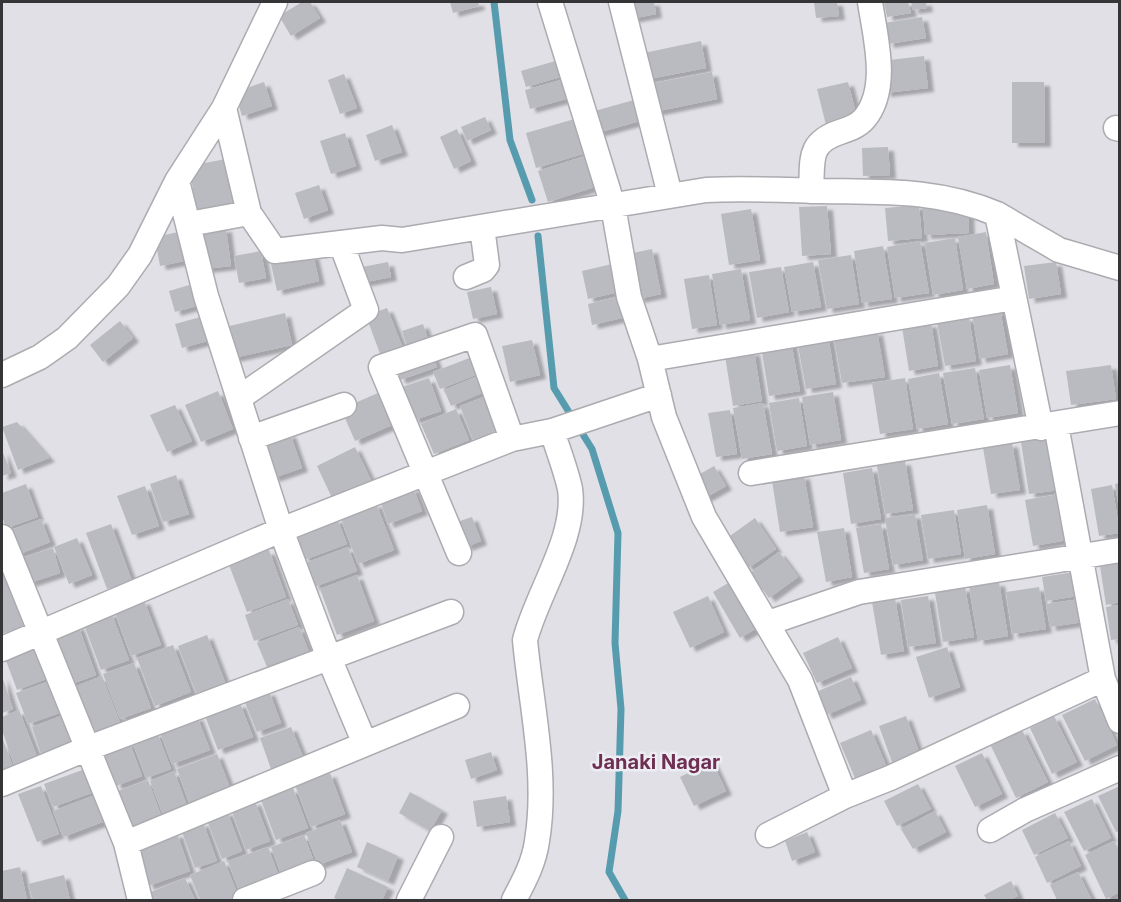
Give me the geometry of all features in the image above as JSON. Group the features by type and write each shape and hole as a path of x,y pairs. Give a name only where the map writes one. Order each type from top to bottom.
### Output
{"street":[{"path":"2,375 40,357 68,338 98,308 140,255 177,181 224,108 275,2"},
{"path":"550,2 613,206 629,297 650,359 664,417 704,518 768,622 800,680 845,796"},
{"path":"621,2 670,195"},
{"path":"811,191 813,153 819,142 863,120 876,94 877,54 870,2"},
{"path":"224,108 249,213 275,251 382,238 402,240 670,195 754,188 912,193 948,197 969,202 997,214 1059,250 1119,268"},
{"path":"177,181 206,296 281,530 329,658 365,744"},
{"path":"189,224 249,213"},
{"path":"997,214 1014,298 1081,557 1103,679 1119,721"},
{"path":"466,277 483,270 487,265 482,227"},
{"path":"239,398 366,310 341,243"},
{"path":"650,359 1014,298"},
{"path":"459,554 381,367 475,335 512,440"},
{"path":"2,648 39,635 281,530 425,476 512,440 560,428 659,395"},
{"path":"251,438 344,405"},
{"path":"751,473 1119,413"},
{"path":"514,900 530,871 537,842 541,789 525,640 530,619 567,529 570,509 570,489 560,428"},
{"path":"2,537 39,635 126,843 140,900"},
{"path":"768,622 859,592 1119,550"},
{"path":"2,784 86,748 451,612"},
{"path":"768,835 845,796 890,778 1103,679"},
{"path":"126,843 457,706"},
{"path":"990,830 1025,810 1119,768"},
{"path":"409,900 441,837"},
{"path":"245,900 313,873"}],"building":[{"path":"302,2 310,2 320,18 291,36 279,16"},
{"path":"450,2 478,2 479,6 453,13"},
{"path":"627,2 654,2 656,14 631,19"},
{"path":"814,2 837,2 839,16 816,18"},
{"path":"884,2 908,2 911,13 887,17"},
{"path":"911,2 926,2 927,8 913,10"},
{"path":"922,17 926,38 888,44 884,23"},
{"path":"701,41 706,68 644,80 639,54"},
{"path":"924,56 928,88 885,93 881,61"},
{"path":"562,59 567,75 526,87 521,71"},
{"path":"712,72 717,99 654,112 648,84"},
{"path":"344,74 357,108 340,114 328,80"},
{"path":"568,78 573,97 530,109 525,90"},
{"path":"264,82 272,106 242,116 235,92"},
{"path":"848,82 857,117 826,125 817,89"},
{"path":"1012,82 1044,82 1045,143 1012,143"},
{"path":"641,98 647,119 597,133 591,112"},
{"path":"485,117 491,130 467,141 461,127"},
{"path":"578,118 589,152 536,168 526,133"},
{"path":"392,125 402,152 375,161 366,135"},
{"path":"457,129 471,161 454,169 440,137"},
{"path":"345,133 356,166 331,174 320,141"},
{"path":"888,147 890,175 863,176 862,148"},
{"path":"591,154 601,185 548,202 538,171"},
{"path":"231,158 241,210 198,218 189,166"},
{"path":"319,185 328,210 304,219 295,193"},
{"path":"919,205 922,238 888,241 885,208"},
{"path":"968,205 969,233 925,235 923,208"},
{"path":"827,206 831,254 802,256 799,207"},
{"path":"751,209 760,260 729,265 721,214"},
{"path":"226,228 231,266 205,269 200,231"},
{"path":"183,231 189,260 160,266 155,237"},
{"path":"986,232 994,284 967,289 958,237"},
{"path":"955,238 963,290 933,295 925,243"},
{"path":"920,241 929,293 895,298 887,247"},
{"path":"883,246 892,299 862,303 854,251"},
{"path":"652,249 661,294 638,299 628,254"},
{"path":"261,251 266,278 239,283 234,256"},
{"path":"313,254 319,281 277,291 271,264"},
{"path":"851,255 859,304 827,309 818,260"},
{"path":"388,262 391,277 361,283 357,268"},
{"path":"813,262 821,307 792,312 784,267"},
{"path":"1056,262 1061,294 1029,299 1024,266"},
{"path":"612,264 619,292 588,299 582,271"},
{"path":"781,267 789,312 757,318 749,272"},
{"path":"741,269 750,320 720,325 712,274"},
{"path":"709,275 717,325 692,329 684,279"},
{"path":"196,283 203,304 175,312 169,291"},
{"path":"491,287 497,314 473,319 467,292"},
{"path":"621,296 626,317 592,325 588,304"},
{"path":"387,308 404,351 382,359 366,316"},
{"path":"1000,309 1008,354 980,359 972,314"},
{"path":"285,313 292,345 229,359 221,328"},
{"path":"204,316 211,340 182,348 175,324"},
{"path":"969,317 976,361 945,366 937,322"},
{"path":"120,321 133,338 103,362 90,345"},
{"path":"931,323 938,366 909,371 902,327"},
{"path":"423,324 429,342 408,349 402,331"},
{"path":"877,331 885,377 842,383 834,338"},
{"path":"828,335 836,384 806,389 797,340"},
{"path":"532,340 540,375 510,382 502,346"},
{"path":"791,341 800,391 769,396 761,346"},
{"path":"431,350 437,367 400,380 394,364"},
{"path":"754,351 762,401 733,406 725,356"},
{"path":"472,357 478,374 440,389 433,372"},
{"path":"1010,365 1018,413 987,418 979,370"},
{"path":"1111,365 1116,399 1071,405 1066,371"},
{"path":"975,368 984,419 952,424 943,373"},
{"path":"939,373 948,424 917,429 908,379"},
{"path":"483,374 489,390 451,406 444,390"},
{"path":"429,378 441,411 414,420 402,387"},
{"path":"905,378 913,429 880,434 872,383"},
{"path":"218,391 233,429 201,442 185,405"},
{"path":"833,392 841,440 810,445 802,397"},
{"path":"378,393 392,425 355,441 341,409"},
{"path":"492,394 505,428 473,440 460,406"},
{"path":"799,398 807,446 777,451 769,403"},
{"path":"763,403 772,454 742,459 733,408"},
{"path":"175,405 192,441 167,452 150,415"},
{"path":"456,409 469,440 434,454 421,424"},
{"path":"730,410 737,454 716,457 708,413"},
{"path":"17,422 49,458 18,470 2,427"},
{"path":"290,433 302,468 273,478 262,442"},
{"path":"1051,437 1059,490 1029,494 1021,442"},
{"path":"1012,443 1020,490 991,494 983,448"},
{"path":"355,447 371,480 332,498 317,466"},
{"path":"2,450 11,473 2,476"},
{"path":"905,461 913,510 885,514 877,466"},
{"path":"714,466 726,486 705,498 693,478"},
{"path":"872,468 881,519 851,524 843,473"},
{"path":"176,475 189,514 163,522 150,484"},
{"path":"804,475 813,527 780,532 772,481"},
{"path":"1120,483 1120,502 1118,502 1115,484"},
{"path":"26,484 38,517 6,528 2,516 2,493"},
{"path":"1112,485 1120,533 1099,536 1091,489"},
{"path":"145,486 159,526 132,535 117,496"},
{"path":"413,487 422,511 388,524 380,500"},
{"path":"1060,494 1068,540 1033,546 1025,500"},
{"path":"376,503 394,550 358,564 340,516"},
{"path":"987,505 995,554 965,559 957,510"},
{"path":"954,510 961,554 928,559 921,515"},
{"path":"915,514 923,560 893,565 885,518"},
{"path":"472,517 481,541 466,547 457,522"},
{"path":"337,518 347,544 304,560 294,534"},
{"path":"755,518 776,549 748,568 727,538"},
{"path":"41,519 50,542 17,555 8,531"},
{"path":"111,524 132,581 107,589 86,533"},
{"path":"881,524 889,569 864,573 856,528"},
{"path":"844,528 852,577 826,582 817,532"},
{"path":"77,538 92,575 69,584 54,547"},
{"path":"348,547 357,571 314,587 305,563"},
{"path":"53,548 60,573 29,583 21,558"},
{"path":"269,550 286,597 247,612 229,565"},
{"path":"779,552 798,577 769,598 750,573"},
{"path":"1120,563 1120,602 1106,605 1100,566"},
{"path":"2,569 24,625 2,634"},
{"path":"1074,572 1078,596 1046,601 1042,577"},
{"path":"357,575 374,621 337,635 320,589"},
{"path":"735,579 762,625 740,638 713,592"},
{"path":"999,582 1008,636 978,641 969,586"},
{"path":"965,587 974,637 943,642 935,593"},
{"path":"1039,587 1046,629 1012,634 1006,592"},
{"path":"708,596 724,632 690,648 673,612"},
{"path":"928,596 936,643 908,647 901,600"},
{"path":"895,598 904,651 881,655 872,602"},
{"path":"288,599 298,625 254,641 245,615"},
{"path":"1080,599 1083,622 1050,627 1046,604"},
{"path":"144,600 161,645 131,656 114,610"},
{"path":"1120,605 1120,639 1111,640 1106,607"},
{"path":"111,612 129,660 101,670 83,622"},
{"path":"78,625 96,675 69,685 50,635"},
{"path":"299,627 309,652 267,667 257,643"},
{"path":"207,635 225,682 196,693 178,646"},
{"path":"838,637 852,668 817,683 803,653"},
{"path":"37,645 49,678 17,690 5,658"},
{"path":"173,645 191,692 155,706 137,658"},
{"path":"947,647 960,687 929,698 916,657"},
{"path":"134,663 151,708 120,719 103,674"},
{"path":"2,676 13,709 2,713"},
{"path":"102,676 120,723 89,734 71,688"},
{"path":"851,677 861,700 826,715 816,692"},
{"path":"50,681 62,712 28,724 16,693"},
{"path":"269,691 281,723 257,732 244,700"},
{"path":"1095,699 1117,745 1085,761 1062,715"},
{"path":"240,703 253,737 218,750 205,716"},
{"path":"19,710 38,759 15,767 2,730 2,717"},
{"path":"64,715 75,745 42,757 32,727"},
{"path":"197,716 210,750 172,764 159,730"},
{"path":"906,716 920,755 893,765 879,726"},
{"path":"1054,716 1077,762 1052,774 1030,728"},
{"path":"291,727 303,757 271,769 260,738"},
{"path":"871,730 888,770 857,783 840,743"},
{"path":"1022,730 1048,782 1016,798 991,746"},
{"path":"157,732 171,769 146,778 132,741"},
{"path":"2,737 13,767 2,772"},
{"path":"129,741 142,776 116,786 102,750"},
{"path":"491,752 497,770 471,779 465,760"},
{"path":"982,753 1002,794 975,807 955,766"},
{"path":"217,754 231,790 190,805 177,769"},
{"path":"712,761 726,791 694,806 680,777"},
{"path":"85,769 94,792 53,807 44,784"},
{"path":"174,771 187,806 163,815 150,781"},
{"path":"330,773 345,814 311,827 295,785"},
{"path":"148,780 162,818 132,829 118,791"},
{"path":"918,784 931,809 897,826 884,801"},
{"path":"41,786 59,834 37,842 18,794"},
{"path":"1120,786 1120,831 1116,832 1098,796"},
{"path":"293,788 308,828 276,840 261,800"},
{"path":"410,792 442,810 430,831 399,813"},
{"path":"95,795 105,821 63,837 53,811"},
{"path":"506,796 510,822 477,827 473,801"},
{"path":"1092,799 1111,838 1084,851 1064,812"},
{"path":"255,801 270,841 246,850 231,809"},
{"path":"227,811 242,851 222,859 206,818"},
{"path":"935,811 946,832 913,849 901,829"},
{"path":"1055,813 1068,838 1034,855 1022,830"},
{"path":"340,820 352,852 318,865 306,833"},
{"path":"203,822 217,861 195,868 181,829"},
{"path":"807,832 815,852 792,861 785,841"},
{"path":"177,833 190,871 148,886 135,848"},
{"path":"304,835 316,867 283,879 271,847"},
{"path":"1069,841 1081,866 1047,883 1035,857"},
{"path":"1114,841 1120,852 1120,892 1106,899 1085,855"},
{"path":"367,842 398,856 388,881 357,867"},
{"path":"268,847 281,882 241,896 228,861"},
{"path":"224,861 239,897 231,900 200,900 190,875"},
{"path":"20,867 27,900 2,900 2,871"},
{"path":"347,868 388,887 382,900 334,898"},
{"path":"1078,872 1092,900 1057,900 1050,885"},
{"path":"64,875 70,900 33,900 28,884"},
{"path":"185,878 195,900 149,900 146,894"},
{"path":"1011,881 1018,896 1009,900 987,900 984,895"}],"waterway":[{"path":"494,2 510,140 532,200"},
{"path":"538,236 554,388 592,449 618,533 615,643 621,709 618,811 609,872 625,900"}],"district":[{"name":"Janaki Nagar","path":"656,762"}]}
